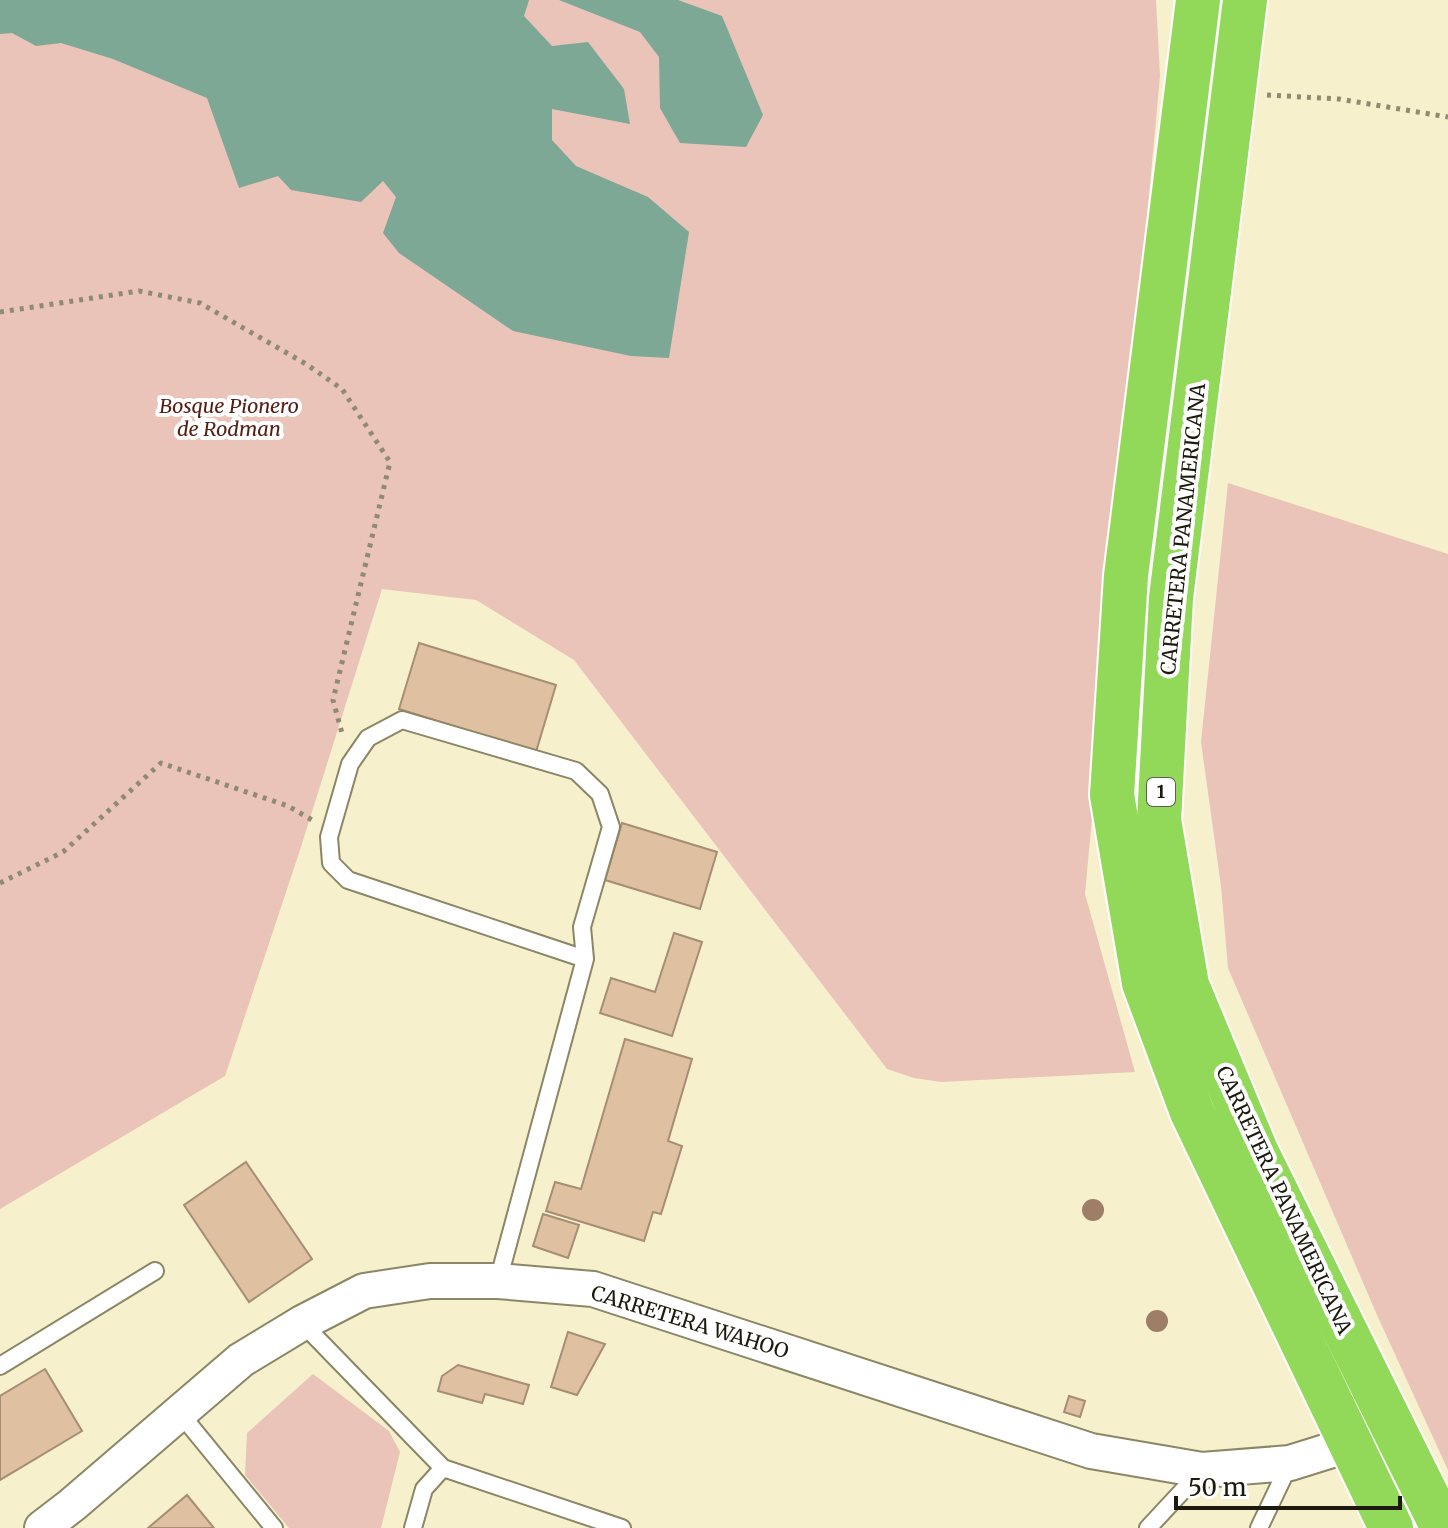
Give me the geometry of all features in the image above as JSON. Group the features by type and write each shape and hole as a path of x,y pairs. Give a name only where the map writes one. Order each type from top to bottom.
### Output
{"highway":[{"path":"1198,0 1126,576 1112,795 1144,983 1192,1112 1391,1528"},
{"name":"CARRETERA PANAMERICANA","path":"1245,0 1171,598 1159,820 1187,985 1256,1151 1443,1528"}],"street":[{"name":"CARRETERA WAHOO","path":"42,1528 241,1360 302,1323 364,1291 430,1281 498,1281 593,1289 1091,1451 1202,1470 1290,1463 1351,1444"}],"lane":[{"path":"498,1281 585,959 582,927 611,827 600,794 576,771 402,720 368,738 350,764 331,830 331,863 348,880 585,959"},
{"path":"0,1366 155,1271"},
{"path":"302,1323 443,1468 622,1528"},
{"path":"179,1412 274,1528"},
{"path":"1259,1528 1290,1463"},
{"path":"413,1528 424,1489 443,1468"},
{"path":"1148,1528 1202,1470"}],"path":[{"path":"1234,93 1339,99 1448,117"},
{"path":"0,312 139,291 200,303 306,364 342,389 390,462 333,700 350,764"},
{"path":"0,883 63,852 161,763 288,806 331,830"}],"green space":[{"name":"Bosque Pionero de Rodman","path":"0,0 1156,0 1160,76 1085,894 1135,1072 941,1082 914,1078 887,1069 574,660 476,600 382,589 225,1076 0,1209"},
{"path":"1228,483 1448,554 1448,1470 1377,1315 1228,968 1221,886 1201,742"},
{"path":"313,1374 389,1431 400,1452 381,1528 289,1528 245,1475 247,1433"}],"shaded area":[{"path":"0,0 529,0 524,16 552,46 588,42 624,89 630,124 552,109 552,140 576,166 648,197 689,232 669,358 631,356 513,331 399,253 383,233 396,197 383,181 361,202 291,190 278,176 239,188 207,98 113,59 61,43 36,46 12,33 0,34"},
{"path":"559,0 678,0 722,16 763,115 746,147 680,143 660,108 659,57 640,32"}],"building":[{"path":"419,643 556,685 536,752 399,709"},
{"path":"622,823 717,852 700,909 605,880"},
{"path":"674,933 702,942 672,1036 600,1013 611,978 655,992"},
{"path":"625,1039 692,1059 668,1141 682,1146 661,1214 653,1212 644,1241 546,1211 555,1182 581,1189"},
{"path":"246,1162 312,1259 249,1302 184,1205"},
{"path":"543,1214 579,1225 568,1258 533,1246"},
{"path":"568,1332 605,1344 577,1395 551,1387"},
{"path":"458,1365 529,1385 523,1404 485,1394 482,1403 438,1391 442,1376"},
{"path":"45,1369 82,1431 0,1480 0,1396"},
{"path":"1069,1396 1085,1401 1080,1417 1064,1412"},
{"path":"187,1495 214,1528 148,1528"}]}
